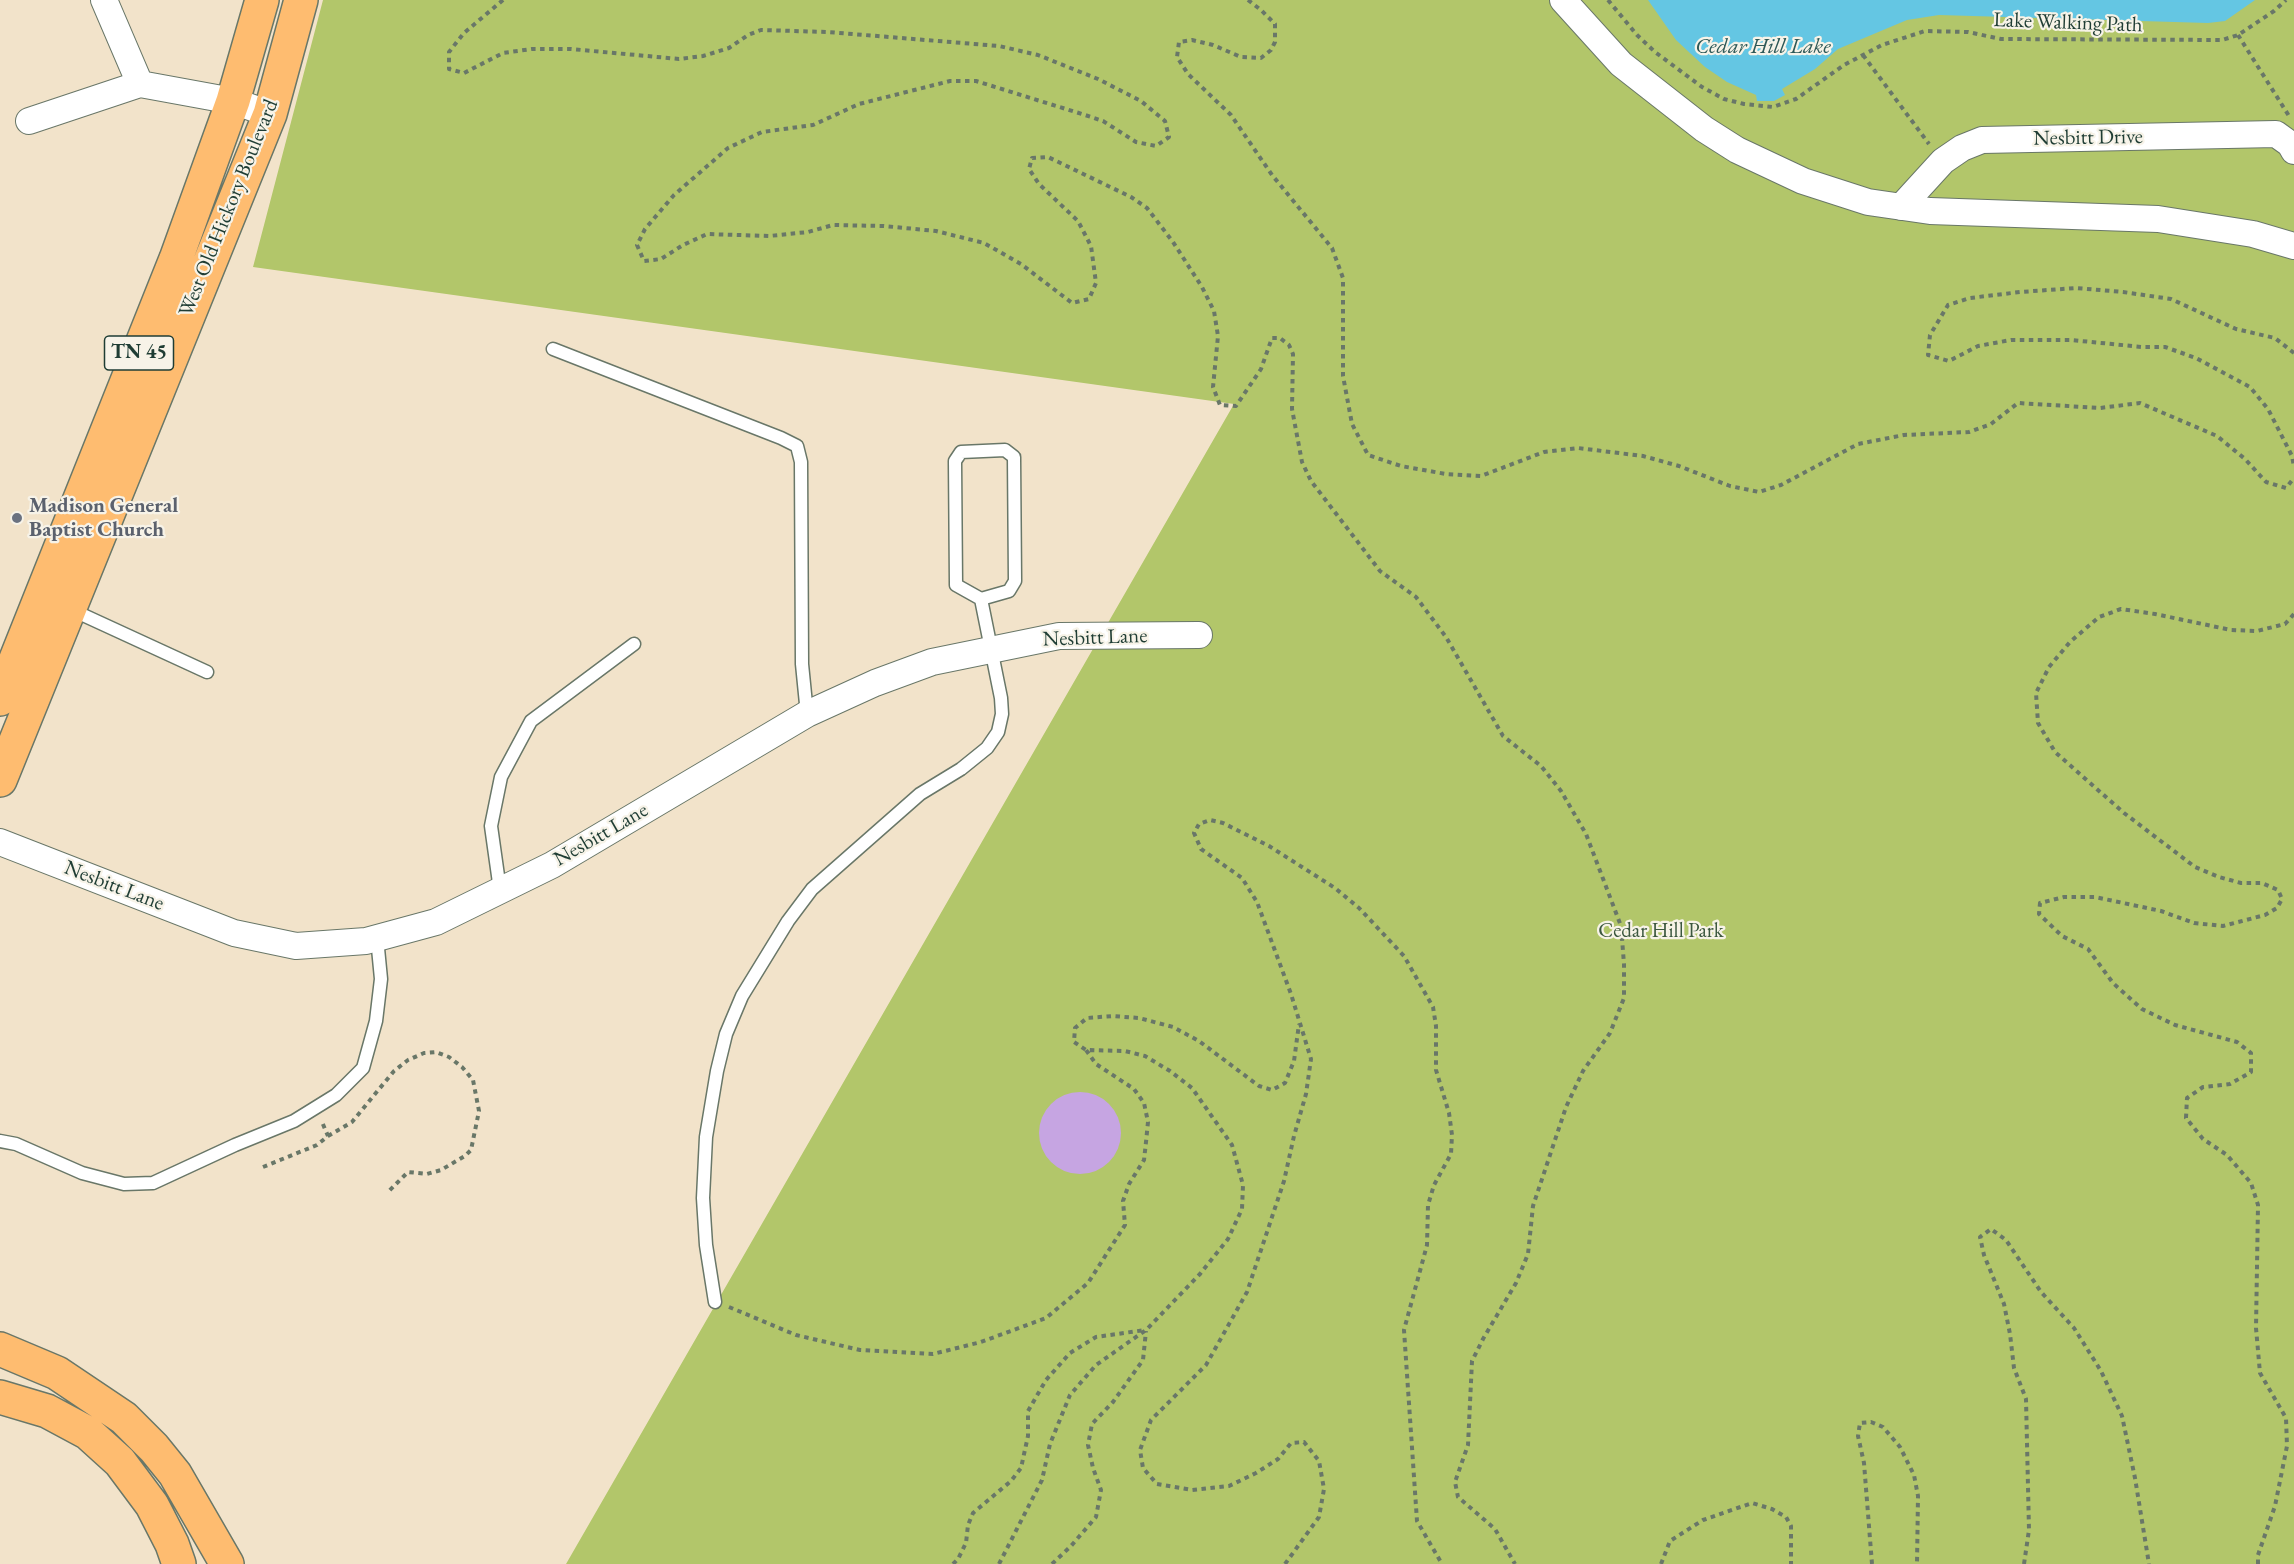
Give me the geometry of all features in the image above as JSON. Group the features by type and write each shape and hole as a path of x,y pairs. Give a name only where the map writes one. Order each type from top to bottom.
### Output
{"main road":[{"name":"West Old Hickory Boulevard","path":"191,264 262,0"},
{"name":"West Old Hickory Boulevard","path":"0,699 161,337 191,264 270,114 301,0"},
{"name":"West Old Hickory Boulevard","path":"0,780 69,609 161,337"},
{"path":"0,1349 57,1373 124,1418 154,1448 175,1474 227,1564"},
{"path":"0,1391 47,1411 88,1433 120,1462 152,1505 172,1544 178,1564"},
{"path":"0,1397 47,1411"}],"street":[{"path":"104,0 140,84"},
{"path":"1563,0 1621,64 1674,106 1737,150 1795,178 1868,202 1930,211 2157,219 2253,234 2294,246"},
{"path":"1586,0 1605,29 1674,106"},
{"path":"29,121 140,84 233,101 270,114"},
{"name":"Nesbitt Drive","path":"1901,207 1943,161 1962,148 1982,140 2276,134 2290,144 2294,151"},
{"name":"Nesbitt Lane","path":"0,842 234,933 296,946 366,941 436,922 552,865 807,714 875,683 932,662 990,648 1059,636 1199,635"}],"lane":[{"path":"554,350 797,446 801,462 802,664 807,714"},
{"path":"1005,450 1014,457 1015,580 1009,591 981,598 956,585 955,460 961,452 1005,450"},
{"path":"715,1302 706,1245 703,1198 706,1137 726,1034 742,996 788,921 812,889 920,794 961,769 987,748 998,732 1002,714 1001,698 981,598"},
{"path":"69,609 207,672"},
{"path":"500,890 491,826 501,777 531,722 634,644"},
{"path":"0,1141 16,1144 82,1173 124,1184 153,1183 294,1121 336,1095 363,1068 376,1021 381,979 377,938"}],"path":[{"path":"503,0 464,33 449,52 449,69 464,73 503,53 532,49 571,49 679,59 703,56 729,48 748,35 761,30 838,33 999,46 1038,55 1098,79 1141,101 1165,121 1169,137 1156,146 1136,142 1103,121 1082,114 976,81 950,81 859,104 813,124 762,132 728,148 674,195 645,229 637,245 644,261 661,260 683,245 706,234 769,236 808,232 833,225 884,226 936,231 984,243 1021,264 1072,303 1089,299 1096,283 1091,246 1078,221 1039,184 1029,169 1032,158 1048,157 1131,196 1147,208 1173,242 1202,287 1214,311 1218,336 1214,387 1220,405 1236,406 1261,369 1272,338 1280,338 1289,345 1293,354 1292,409 1302,462 1311,481 1380,571 1416,597 1451,646 1503,736 1541,766 1561,791 1586,834 1622,926 1623,998 1610,1033 1583,1071 1566,1107 1533,1206 1528,1254 1516,1283 1483,1339 1473,1361 1468,1445 1455,1482 1458,1497 1495,1529 1515,1564"},
{"path":"1248,0 1275,24 1275,42 1271,50 1261,58 1240,57 1213,45 1192,40 1179,42 1177,57 1188,75 1231,115 1272,176 1332,248 1343,278 1343,376 1352,424 1368,455 1401,466 1446,474 1481,476 1544,452 1578,448 1643,456 1679,466 1730,486 1759,492 1781,485 1858,444 1904,435 1969,432 1991,424 2018,403 2100,408 2140,403 2217,436 2245,459 2266,482 2286,488 2294,478"},
{"name":"Lake Walking Path","path":"1608,0 1637,35 1683,75 1724,99 1773,107 1796,99 1844,65 1882,45 1916,33 1937,30 1968,32 2001,39 2222,40 2238,35 2274,11 2286,0"},
{"path":"2238,35 2292,120"},
{"path":"1863,55 1943,161"},
{"path":"2294,353 2275,338 2236,329 2171,299 2076,288 1970,298 1948,305 1930,335 1928,355 1949,361 1978,346 2011,340 2071,340 2142,348 2166,348 2196,358 2250,387 2268,409 2292,456 2294,467"},
{"path":"2258,1564 2258,1555 2275,1506 2287,1446 2286,1418 2260,1373 2256,1328 2258,1205 2251,1182 2227,1155 2203,1139 2186,1118 2187,1098 2203,1087 2230,1084 2251,1072 2251,1053 2237,1042 2175,1025 2142,1009 2113,983 2088,949 2062,936 2039,914 2040,903 2064,897 2095,897 2161,911 2194,923 2223,926 2265,915 2277,908 2282,899 2278,890 2262,883 2241,883 2219,878 2195,867 2115,806 2055,752 2038,723 2036,693 2049,667 2070,642 2099,617 2121,609 2231,630 2257,632 2285,624 2294,614"},
{"path":"1285,1564 1319,1516 1324,1489 1319,1461 1304,1442 1291,1443 1278,1460 1229,1486 1192,1490 1157,1485 1143,1468 1140,1450 1151,1420 1206,1365 1247,1292 1281,1190 1306,1094 1311,1059 1300,1020 1257,902 1242,878 1201,849 1194,833 1198,824 1210,820 1232,827 1269,846 1335,888 1359,908 1404,956 1432,1007 1436,1026 1436,1070 1449,1113 1452,1135 1451,1154 1434,1185 1428,1205 1427,1245 1404,1330 1417,1521 1442,1564"},
{"path":"715,1302 807,1338 860,1350 933,1354 981,1342 1046,1318 1088,1283 1125,1225 1123,1201 1129,1184 1144,1160 1148,1122 1144,1103 1134,1089 1096,1064 1086,1050 1074,1042 1075,1028 1087,1018 1139,1018 1173,1027 1199,1041 1259,1086 1272,1090 1285,1083 1294,1061 1300,1020"},
{"path":"999,1564 1042,1480 1054,1434 1070,1395 1096,1365 1146,1330 1200,1274 1228,1239 1242,1209 1243,1185 1232,1144 1192,1088 1145,1056 1125,1051 1086,1050"},
{"path":"263,1167 317,1145 352,1122 394,1071 408,1060 424,1053 436,1052 449,1057 462,1067 472,1080 479,1111 471,1150 441,1170 427,1173 408,1172 388,1192"},
{"path":"315,1108 328,1136"},
{"path":"2024,1564 2029,1530 2026,1399 2014,1368 2004,1304 1984,1255 1980,1237 1991,1229 2006,1240 2041,1292 2074,1328 2101,1371 2122,1416 2149,1564"},
{"path":"953,1564 966,1543 972,1513 1011,1481 1021,1468 1028,1436 1028,1411 1046,1380 1070,1353 1096,1337 1146,1330"},
{"path":"1052,1564 1071,1546 1096,1516 1101,1490 1093,1468 1089,1444 1092,1424 1113,1402 1143,1360 1146,1330"},
{"path":"1872,1564 1864,1463 1858,1436 1860,1423 1871,1422 1883,1427 1900,1447 1914,1475 1918,1496 1917,1564"},
{"path":"1661,1564 1670,1541 1703,1520 1752,1503 1786,1516 1791,1526 1791,1564"}],"green space":[{"name":"Cedar Hill Park","path":"323,0 2294,0 2294,1564 566,1564 1234,404 253,267"}],"water":[{"name":"Cedar Hill Lake","path":"1648,0 2255,0 2225,21 2208,23 1939,15 1907,20 1838,49 1815,69 1782,89 1785,95 1774,101 1757,101 1756,95 1727,82 1705,67 1676,40"}],"building":[{"path":"1080,1092 1096,1095 1109,1104 1118,1117 1121,1133 1118,1149 1109,1162 1096,1171 1080,1174 1064,1171 1051,1162 1042,1149 1039,1133 1042,1117 1051,1104 1064,1095"}],"place":[{"name":"Madison General Baptist Church","path":"17,518"}]}
